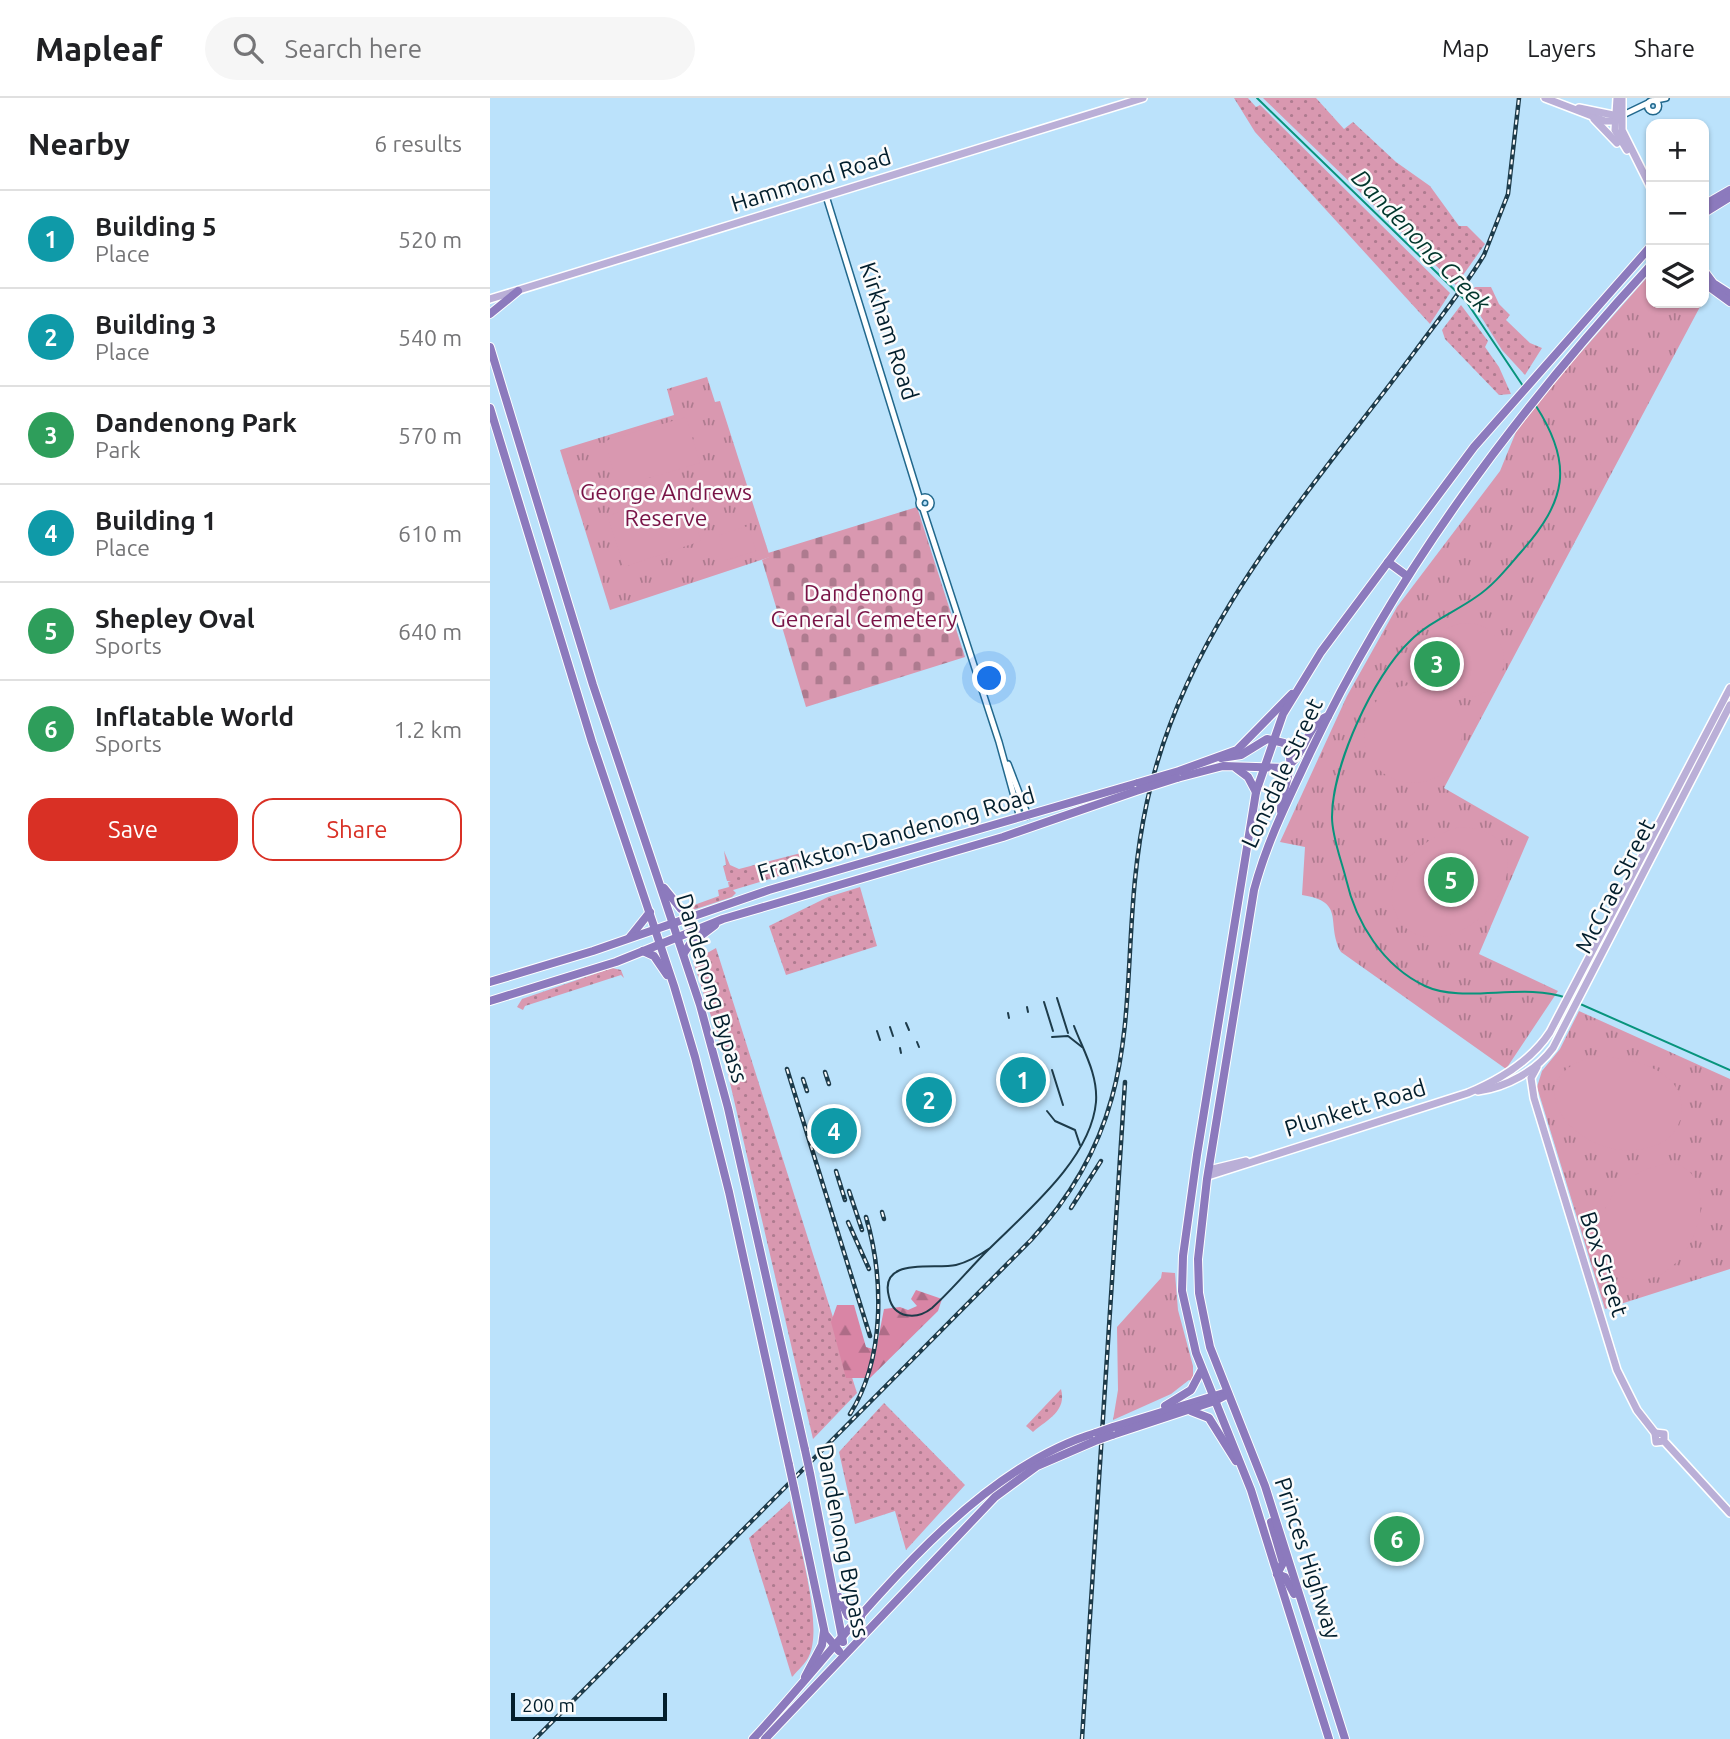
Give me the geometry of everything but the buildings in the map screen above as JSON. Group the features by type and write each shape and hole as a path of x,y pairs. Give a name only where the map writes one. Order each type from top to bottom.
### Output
{"highway":[{"path":"1709,202 1730,190"},
{"path":"1709,210 1730,197"},
{"name":"Lonsdale Street","path":"1214,1398 1191,1337 1182,1291 1183,1256 1256,792 1272,739 1294,693 1474,447 1646,252"},
{"name":"Lonsdale Street","path":"1227,1393 1204,1328 1198,1259 1208,1173 1254,890 1281,814 1328,716 1406,576 1526,409 1646,271"},
{"path":"1709,278 1730,294"},
{"path":"1709,287 1730,302"},
{"path":"490,314 518,291"},
{"name":"Dandenong Bypass","path":"490,347 600,707 684,953 728,1108 810,1473 845,1654"},
{"name":"Dandenong Bypass","path":"490,408 592,742 674,986 723,1170 824,1629 835,1647 845,1654"},
{"path":"1505,413 1516,424"},
{"path":"1388,562 1406,576"},
{"name":"Frankston-Dandenong Road","path":"490,982 819,875 1178,775 1221,758 1250,739 1283,700 1294,693"},
{"path":"1281,814 1281,797 1290,766 1319,719 1328,716"},
{"path":"1221,758 1240,755 1264,740 1272,739 1287,747 1290,766"},
{"path":"1230,765 1246,774 1256,792"},
{"name":"Frankston-Dandenong Road","path":"1178,775 1230,765 1278,770 1290,766"},
{"name":"Frankston-Dandenong Road","path":"490,1001 643,951 723,919 824,891 1026,828 1137,787"},
{"path":"1024,817 1026,828"},
{"path":"903,850 908,865"},
{"path":"819,875 824,891"},
{"path":"660,883 681,909 692,915"},
{"path":"629,939 650,912"},
{"path":"684,953 690,944 723,919"},
{"path":"643,951 658,961 674,986"},
{"path":"1223,1007 1234,1008"},
{"path":"1195,1175 1208,1173"},
{"path":"1113,1431 1186,1395 1199,1380 1202,1368"},
{"path":"1139,1419 1227,1393"},
{"name":"Princes Highway","path":"1227,1393 1254,1455 1345,1739"},
{"path":"753,1739 934,1540 988,1492 1030,1461 1058,1446 1188,1411 1214,1398"},
{"name":"Princes Highway","path":"1214,1398 1244,1472 1329,1739"},
{"path":"1188,1411 1199,1412 1209,1418 1244,1472"},
{"path":"765,1739 1011,1483 1052,1458 1095,1437"},
{"path":"1254,1455 1283,1559 1283,1569 1277,1574"},
{"path":"934,1540 942,1552"},
{"path":"927,1548 942,1552"},
{"path":"1277,1574 1284,1576 1290,1585 1307,1635 1316,1649"},
{"path":"830,1575 846,1613 852,1618 864,1614"},
{"path":"795,1695 822,1645 824,1629"},
{"path":"1308,1674 1323,1670"}],"main road":[{"name":"Hammond Road","path":"491,297 518,291 1143,98"},
{"path":"1545,98 1618,117"},
{"path":"1621,99 1617,135 1648,182"},
{"path":"1577,108 1590,116 1633,158"},
{"path":"1590,116 1618,117"},
{"path":"1618,117 1639,167"},
{"name":"McCrae Street","path":"1530,1055 1547,1037 1730,688"},
{"name":"McCrae Street","path":"1523,1074 1545,1058 1570,1016 1730,705"},
{"path":"1523,1074 1530,1055"},
{"name":"Plunkett Road","path":"1468,1093 1500,1077 1530,1055"},
{"name":"Box Street","path":"1534,1098 1532,1074 1545,1058"},
{"name":"Plunkett Road","path":"1208,1173 1468,1093 1498,1087 1523,1074"},
{"name":"Box Street","path":"1523,1074 1534,1098 1617,1370 1637,1410 1655,1433 1656,1442 1664,1441 1730,1513"}],"street":[{"path":"1651,102 1649,110 1658,109 1667,98"},
{"path":"1618,117 1667,98"},
{"path":"1621,99 1636,110"},
{"name":"Kirkham Road","path":"826,196 923,498"},
{"path":"923,498 931,502 926,508"},
{"path":"923,498 1024,817"}],"green space":[{"path":"1234,98 1248,98 1256,107 1260,105 1450,293 1430,324 1255,132"},
{"path":"1263,98 1316,98 1344,129 1353,122 1396,162 1430,186 1459,226 1467,226 1485,244 1456,285"},
{"path":"1646,279 1646,308 1699,308 1444,788 1529,837 1479,954 1558,991 1506,1069 1341,952 1330,908 1316,898 1302,895 1305,847 1280,842 1347,696 1397,607 1500,471 1516,432 1560,376"},
{"path":"1475,287 1491,287 1499,304 1510,315 1506,320 1530,343 1542,348 1525,375 1502,350 1468,296"},
{"path":"1461,305 1488,341 1485,347 1499,367 1511,394 1499,395 1445,339 1442,330"},
{"name":"George Andrews Reserve","path":"707,377 715,402 720,401 770,557 610,610 560,450 674,415 667,389"},
{"path":"686,417 700,463 618,487 605,441"},
{"path":"1582,461 1599,461 1604,474 1599,488 1582,489"},
{"path":"685,491 701,541 624,567 607,516"},
{"name":"Dandenong General Cemetery","path":"917,507 965,657 806,707 762,560 769,557 768,553"},
{"path":"748,526 756,551 726,560 719,535"},
{"path":"1467,623 1481,626 1493,634 1501,646 1504,660 1501,674 1493,686 1481,694 1467,697 1453,694 1441,686 1433,674 1430,660 1433,646 1441,634 1453,626"},
{"path":"1413,685 1432,689 1447,700 1458,715 1462,734 1458,753 1447,768 1432,779 1413,783 1394,779 1379,768 1368,753 1364,734 1368,715 1379,700 1394,689"},
{"path":"1459,827 1487,832 1502,845 1508,863 1504,884 1493,904 1476,921 1455,933 1430,937 1417,935 1402,924 1393,904 1392,889 1397,875 1417,850 1430,840"},
{"path":"724,851 730,865 739,869 801,853 809,857 810,867 733,890 736,893 732,897 693,910 683,909 719,896 718,890 729,887 728,882 731,881 727,881 723,866 726,865"},
{"path":"860,887 877,946 786,975 769,926 828,897"},
{"path":"716,948 857,1393 813,1439 723,1053 693,961"},
{"path":"612,968 621,970 624,978 621,975 525,1006 523,1010 517,1007 522,999"},
{"path":"1579,1011 1730,1079 1730,1269 1605,1309 1537,1087 1542,1071 1560,1049"},
{"path":"1597,1056 1641,1063 1667,1077 1676,1087 1681,1100 1681,1116 1676,1129 1667,1139 1659,1144 1631,1150 1605,1147 1582,1136 1565,1120 1556,1102 1556,1083 1569,1067"},
{"path":"1670,1163 1688,1170 1698,1186 1701,1206 1687,1249 1672,1267 1653,1278 1630,1279 1616,1274 1607,1266 1601,1255 1599,1242 1603,1215 1608,1203 1620,1186 1633,1176 1655,1166"},
{"path":"1162,1272 1175,1273 1178,1310 1193,1366 1193,1382 1189,1380 1171,1394 1113,1420 1118,1390 1117,1327 1161,1278"},
{"path":"916,1290 942,1299 938,1311 870,1378 846,1378 831,1322 837,1305 854,1305 866,1347 876,1350 884,1309 900,1307 908,1310 917,1306 911,1299"},
{"path":"1061,1389 1059,1409 1033,1432 1026,1426"},
{"path":"884,1403 965,1485 906,1550 895,1511 855,1524 839,1452"},
{"path":"790,1501 808,1580 813,1624 813,1642 809,1656 792,1677 749,1538"}],"waterway":[{"name":"Dandenong Creek","path":"1257,98 1466,301 1523,386"},
{"name":"Dandenong Creek","path":"1536,406 1548,427 1560,465 1560,482 1548,516 1536,534 1494,582 1476,597 1417,634 1382,676 1347,748 1334,796 1332,825 1351,895 1364,927 1396,967 1425,986 1440,991 1532,992 1567,998"},
{"name":"Dandenong Creek","path":"1578,1003 1730,1070"}],"tram line":[{"path":"1057,998 1068,1033"},
{"path":"1044,1002 1053,1031"},
{"path":"1027,1007 1028,1012"},
{"path":"1008,1013 1009,1018"},
{"path":"906,1023 909,1030"},
{"path":"990,1248 956,1265 900,1270 892,1275 888,1284 892,1304 901,1313 913,1316 932,1308 1038,1202 1070,1164 1091,1123 1096,1102 1095,1082 1074,1026"},
{"path":"890,1027 893,1036"},
{"path":"877,1031 880,1040"},
{"path":"1052,1037 1068,1036 1082,1047"},
{"path":"917,1042 919,1047"},
{"path":"900,1048 901,1053"},
{"path":"1052,1070 1063,1105"},
{"path":"1047,1111 1055,1121 1075,1130 1080,1145"}],"railway":[{"path":"535,1739 1031,1240 1072,1187 1099,1135 1116,1083 1124,1031 1137,863 1147,802 1165,738 1190,677 1221,619 1256,563 1484,255 1508,194 1519,98"},
{"path":"787,1069 870,1336"},
{"path":"825,1072 829,1084"},
{"path":"803,1079 807,1091"},
{"path":"1082,1739 1125,1082"},
{"path":"1071,1208 1101,1161"},
{"path":"836,1171 845,1200"},
{"path":"849,1191 862,1230"},
{"path":"882,1212 884,1219"},
{"path":"850,1414 870,1369 878,1318 876,1266 866,1217"},
{"path":"848,1222 869,1269"}],"place":[{"name":"Dandenong Park","path":"1437,664"},
{"name":"Shepley Oval","path":"1451,880"},
{"name":"Building 5","path":"1023,1080"},
{"name":"Building 3","path":"929,1100"},
{"name":"Building 1","path":"834,1131"},
{"name":"Inflatable World","path":"1397,1539"}]}
